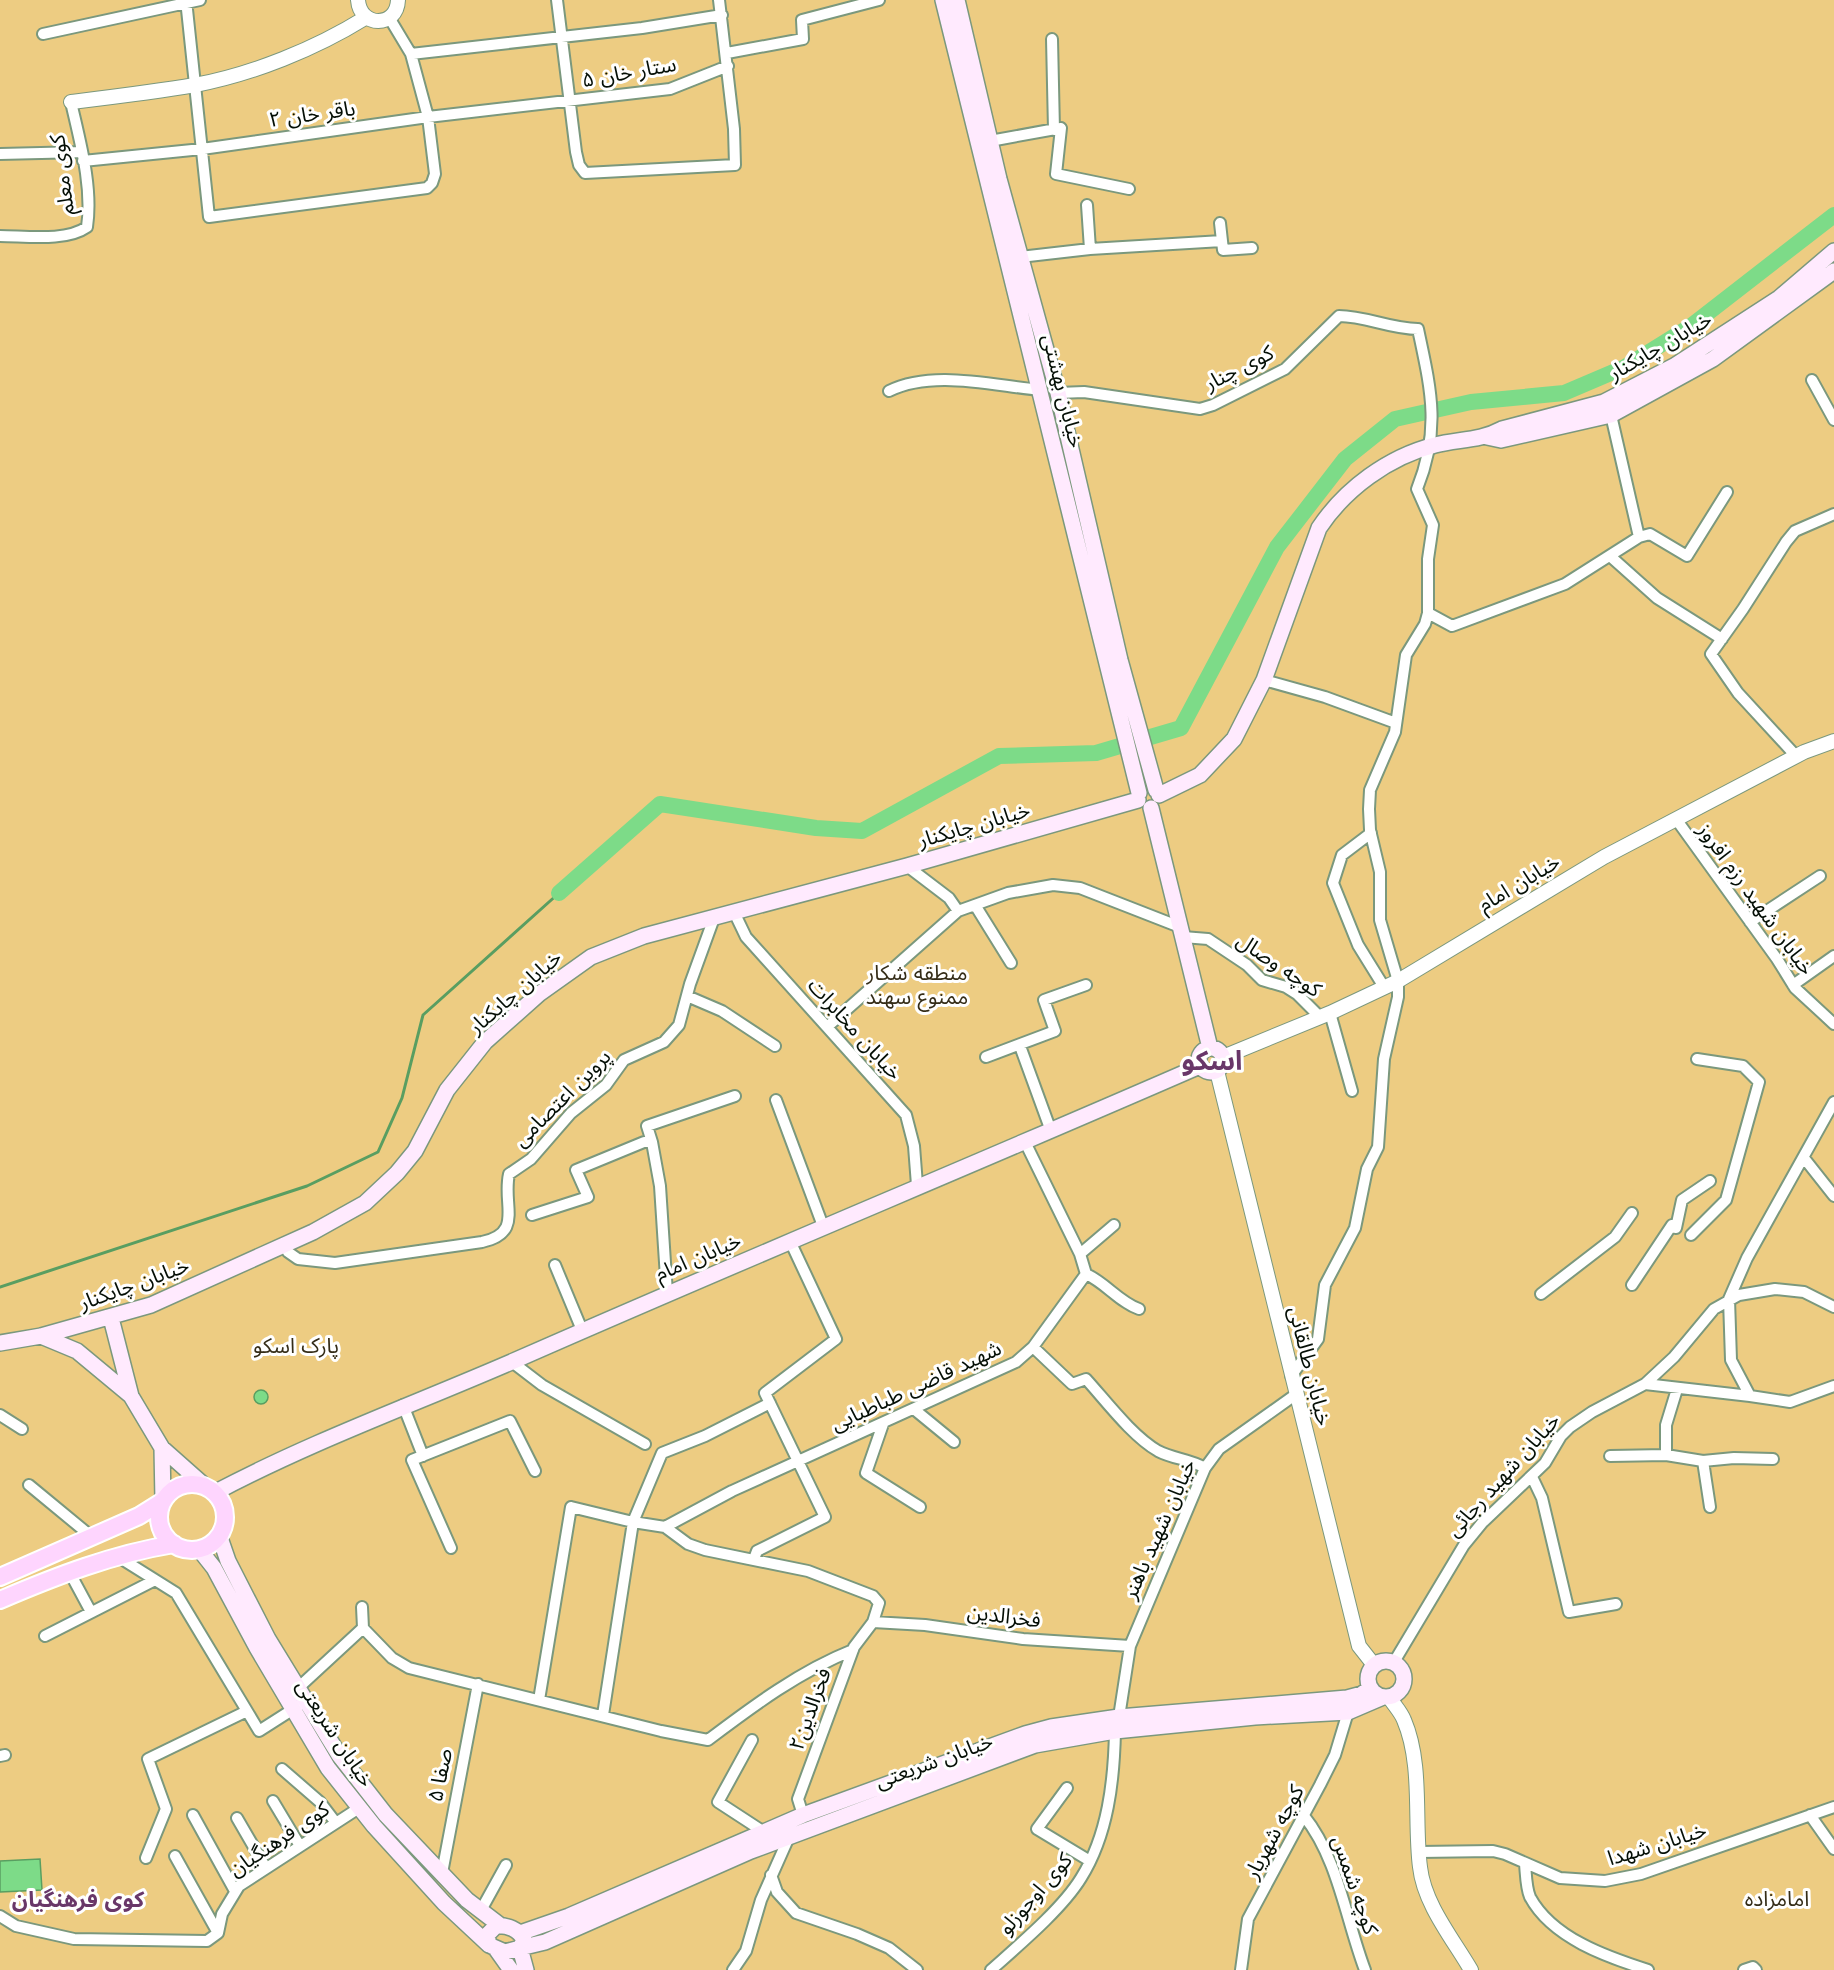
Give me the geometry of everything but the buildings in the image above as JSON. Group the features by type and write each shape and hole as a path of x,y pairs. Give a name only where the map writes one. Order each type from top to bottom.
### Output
{"main road":[{"name":"خیابان بهشتی","path":"943,0 1041,390 1131,726 1149,766 1149,797"},
{"name":"خیابان بهشتی","path":"957,0 990,141 1058,393 1120,660 1131,726 1133,770 1149,797"},
{"name":"خیابان چایکنار","path":"0,1343 41,1336 151,1305 285,1245 365,1203 398,1173 415,1151 447,1090 485,1042 539,994 591,957 644,936 907,866 1149,797 1200,775 1218,759 1234,739 1264,680 1319,528 1332,509 1368,476 1432,446 1487,437 1502,429 1604,402 1674,366 1779,298 1834,251"},
{"name":"خیابان چایکنار","path":"1487,437 1501,441 1611,415 1713,359 1834,271"},
{"path":"1149,797 1181,932 1217,1059"},
{"name":"خیابان امام","path":"210,1490 403,1405 512,1362 917,1185 1025,1142 1200,1066 1200,1054 1217,1059"},
{"path":"93,1362 81,1338 84,1331 104,1320 131,1396 162,1448 220,1500 225,1518 219,1535 199,1549 182,1548 174,1544 166,1538 159,1520 163,1501 162,1448"},
{"path":"41,1336 77,1351 131,1396"},
{"path":"0,1577 139,1516 163,1501 169,1493 187,1484 210,1490"},
{"name":"خیابان شریعتی","path":"219,1535 228,1561 299,1699 328,1768 374,1826 444,1903 493,1947 511,1970"},
{"path":"0,1600 117,1556 174,1544"},
{"name":"خیابان شریعتی","path":"199,1549 214,1568 299,1699 339,1755 387,1815 480,1912 520,1941"},
{"path":"1384,1661 1394,1662 1403,1670 1404,1682 1399,1692 1386,1697 1370,1688 1368,1676 1374,1665 1384,1661"},
{"name":"خیابان شریعتی","path":"493,1947 510,1952 520,1941 789,1837 1034,1732 1347,1698 1362,1694 1370,1688"},
{"name":"خیابان شریعتی","path":"1117,1724 1348,1713 1386,1697"},
{"name":"خیابان شریعتی","path":"571,1922 803,1815 916,1782"},
{"path":"374,1826 387,1815"},
{"path":"493,1947 487,1939 489,1931 501,1926"},
{"path":"520,1941 526,1970"}],"street":[{"path":"43,34 186,1 200,0"},
{"path":"358,0 358,7 365,18 378,22 390,19 398,8 399,0"},
{"path":"557,0 576,152 579,165 585,173 735,165 727,54 719,0"},
{"path":"727,54 804,39 802,20 879,0"},
{"path":"186,1 197,85 209,218 360,199 427,188 432,183 435,174 428,117 411,54 390,19"},
{"path":"411,54 642,28 722,15"},
{"path":"71,102 197,85 285,59 365,18"},
{"path":"1052,39 1054,130"},
{"name":"ستار خان ۵","path":"428,117 670,89 728,66"},
{"name":"کوی معلم","path":"0,236 57,235 79,232 87,227 88,202 83,157 71,102"},
{"name":"باقر خان ۲","path":"0,154 83,157 202,149 428,117"},
{"path":"990,141 1061,128 1056,174 1129,189"},
{"path":"1087,206 1090,249"},
{"path":"1220,223 1223,250 1252,249"},
{"path":"1020,257 1090,249 1222,241"},
{"name":"کوی چنار","path":"1058,393 1084,392 1200,409 1213,405 1285,369 1339,316 1418,329 1433,416 1432,446"},
{"path":"889,391 936,380 958,378 977,384 1041,390"},
{"path":"1812,380 1834,420"},
{"path":"1611,415 1639,537"},
{"path":"1291,1376 1318,1339 1325,1285 1354,1228 1367,1169 1378,1147 1384,1059 1398,996 1398,981 1380,920 1380,872 1371,833 1370,790 1395,732 1401,676 1406,655 1425,624 1428,613 1428,559 1433,525 1417,489 1432,446"},
{"path":"1428,613 1452,626 1565,584 1639,537 1650,534 1687,556 1727,492"},
{"path":"1796,756 1738,693 1711,654 1785,542 1795,531 1833,516"},
{"path":"1610,556 1657,598 1722,639"},
{"path":"1264,680 1325,697 1396,723"},
{"name":"خیابان امام","path":"1217,1059 1325,1015 1398,981 1604,857 1796,756 1834,741"},
{"name":"خیابان شهید رزم افروز","path":"1676,819 1793,985 1834,1023"},
{"path":"1371,833 1342,855 1333,884 1358,945 1384,987"},
{"path":"827,1027 958,911 949,898 907,866"},
{"path":"1750,922 1820,876"},
{"name":"کوچه وصال","path":"958,911 1008,893 1053,885 1080,888 1181,932 1208,939 1247,965 1262,980 1286,987 1325,1015"},
{"path":"975,905 1011,963"},
{"name":"خیابان مخابرات","path":"734,912 746,937 906,1115 914,1146 917,1185"},
{"name":"پروین اعتصامی","path":"285,1245 288,1252 298,1259 335,1263 493,1240 503,1234 509,1224 507,1185 509,1174 531,1159 571,1113 606,1085 624,1060 664,1042 679,1025 714,918"},
{"path":"1793,985 1834,956"},
{"path":"986,1057 1055,1031 1044,1000 1086,985"},
{"path":"687,996 722,1011 775,1046"},
{"path":"1325,1015 1352,1091"},
{"path":"1020,1046 1051,1131"},
{"name":"خیابان طالقانی","path":"1217,1059 1291,1376 1359,1646 1374,1665"},
{"path":"1691,1235 1726,1200 1760,1082 1743,1066 1697,1059"},
{"path":"667,1293 660,1186 647,1126 735,1096"},
{"path":"776,1101 823,1226"},
{"path":"1750,1396 1731,1360 1729,1299 1747,1258 1834,1102"},
{"path":"532,1215 588,1197 576,1170 644,1142 651,1142"},
{"path":"1025,1142 1080,1254 1086,1274 1099,1280 1130,1306 1139,1309"},
{"path":"1804,1158 1834,1196"},
{"path":"1632,1286 1674,1226 1682,1200 1710,1181"},
{"path":"1541,1294 1615,1237 1632,1213"},
{"path":"1080,1254 1114,1225"},
{"path":"603,1715 633,1522 662,1454 705,1436 768,1398 836,1339 790,1241"},
{"path":"555,1265 582,1330"},
{"name":"شهید قاضی طباطبایی","path":"665,1527 732,1491 915,1410 1016,1362 1033,1347 1086,1274"},
{"path":"1729,1299 1757,1290 1775,1289 1814,1295 1834,1307"},
{"name":"خیابان شهید رجائی","path":"1394,1662 1464,1545 1482,1523 1532,1477 1570,1427 1645,1384 1674,1357 1714,1309 1729,1299"},
{"path":"1033,1347 1072,1384 1086,1379 1136,1432 1159,1452 1185,1458 1205,1468"},
{"path":"512,1362 542,1385 645,1444"},
{"path":"1645,1384 1677,1389 1720,1391 1790,1402 1834,1386"},
{"path":"1666,1455 1666,1425 1677,1389"},
{"name":"خیابان شهید باهنر","path":"1117,1724 1130,1646 1205,1468 1219,1449 1296,1395"},
{"path":"754,1559 757,1551 825,1517 768,1398"},
{"path":"403,1405 423,1456"},
{"path":"915,1410 954,1442"},
{"path":"0,1415 22,1429"},
{"path":"451,1548 412,1460 510,1421 535,1471"},
{"path":"883,1424 866,1473 920,1507"},
{"path":"1610,1456 1666,1455 1703,1461 1734,1458 1773,1459"},
{"path":"1703,1461 1710,1507"},
{"path":"1532,1477 1542,1498 1569,1612 1616,1604"},
{"path":"29,1485 92,1537"},
{"path":"539,1700 571,1507 665,1527 688,1544 705,1551 808,1571 873,1596 879,1603 873,1622"},
{"path":"117,1556 176,1593 259,1731 299,1699 363,1628"},
{"path":"70,1573 91,1612"},
{"path":"45,1636 155,1580"},
{"path":"362,1607 363,1628 398,1663 661,1731 708,1740 739,1714 826,1660 853,1650"},
{"name":"فخرالدین","path":"873,1622 925,1625 1023,1639 1130,1646"},
{"name":"فخرالدین۲","path":"803,1815 798,1799 853,1650 873,1622"},
{"name":"صفا ۵","path":"442,1873 478,1684"},
{"path":"1386,1697 1404,1719 1409,1737 1418,1795 1420,1868 1432,1903 1471,1970"},
{"path":"146,1858 166,1809 148,1759 247,1711"},
{"name":"کوچه شهریار","path":"1242,1970 1248,1919 1335,1755 1348,1713"},
{"name":"کوی اوجوزلو","path":"991,1970 1040,1924 1080,1880 1090,1862 1104,1821 1114,1765 1117,1724"},
{"path":"752,1740 718,1802 764,1832"},
{"path":"282,1770 320,1802 336,1823"},
{"path":"1067,1788 1037,1829 1090,1862"},
{"path":"273,1802 300,1846"},
{"name":"خیابان شهدا","path":"1419,1852 1493,1851 1560,1878 1605,1881 1641,1874 1834,1807"},
{"name":"کوی فرهنگیان","path":"218,1933 222,1914 235,1891 266,1868 359,1808"},
{"path":"193,1815 235,1891"},
{"path":"1810,1815 1834,1849"},
{"name":"کوچه شمس","path":"1304,1816 1318,1836 1328,1861 1365,1970"},
{"path":"237,1818 266,1868"},
{"path":"733,1970 746,1951 771,1875 789,1837"},
{"path":"0,1916 16,1926 74,1939 207,1941 218,1933 175,1856"},
{"path":"1525,1864 1530,1896 1550,1922 1610,1958 1648,1970"},
{"path":"480,1912 506,1865"},
{"path":"771,1875 777,1892 796,1913 890,1948 917,1970"},
{"path":"1744,1970 1753,1967 1756,1970"}],"green space":[{"name":"منطقه شکار ممنوع سهند","path":"0,0 1834,0 1834,1970 0,1970"}],"shaded area":[{"path":"261,1390 266,1392 268,1397 266,1402 261,1404 256,1402 254,1397 256,1392"},
{"path":"40,1859 42,1890 0,1892 0,1861"}],"waterway":[{"path":"559,893 660,804 816,828 862,831 999,756 1096,753 1181,728 1277,547 1345,459 1395,419 1471,402 1564,393 1625,367 1691,326 1834,215"},
{"path":"0,1287 307,1186 378,1152 402,1098 423,1015 559,893"}],"district":[{"name":"اسکو","path":"1212,1060"},
{"name":"کوی فرهنگیان","path":"78,1899"}],"park label":[{"name":"پارک اسکو","path":"296,1346"},
{"name":"امامزاده","path":"1777,1899"}]}
